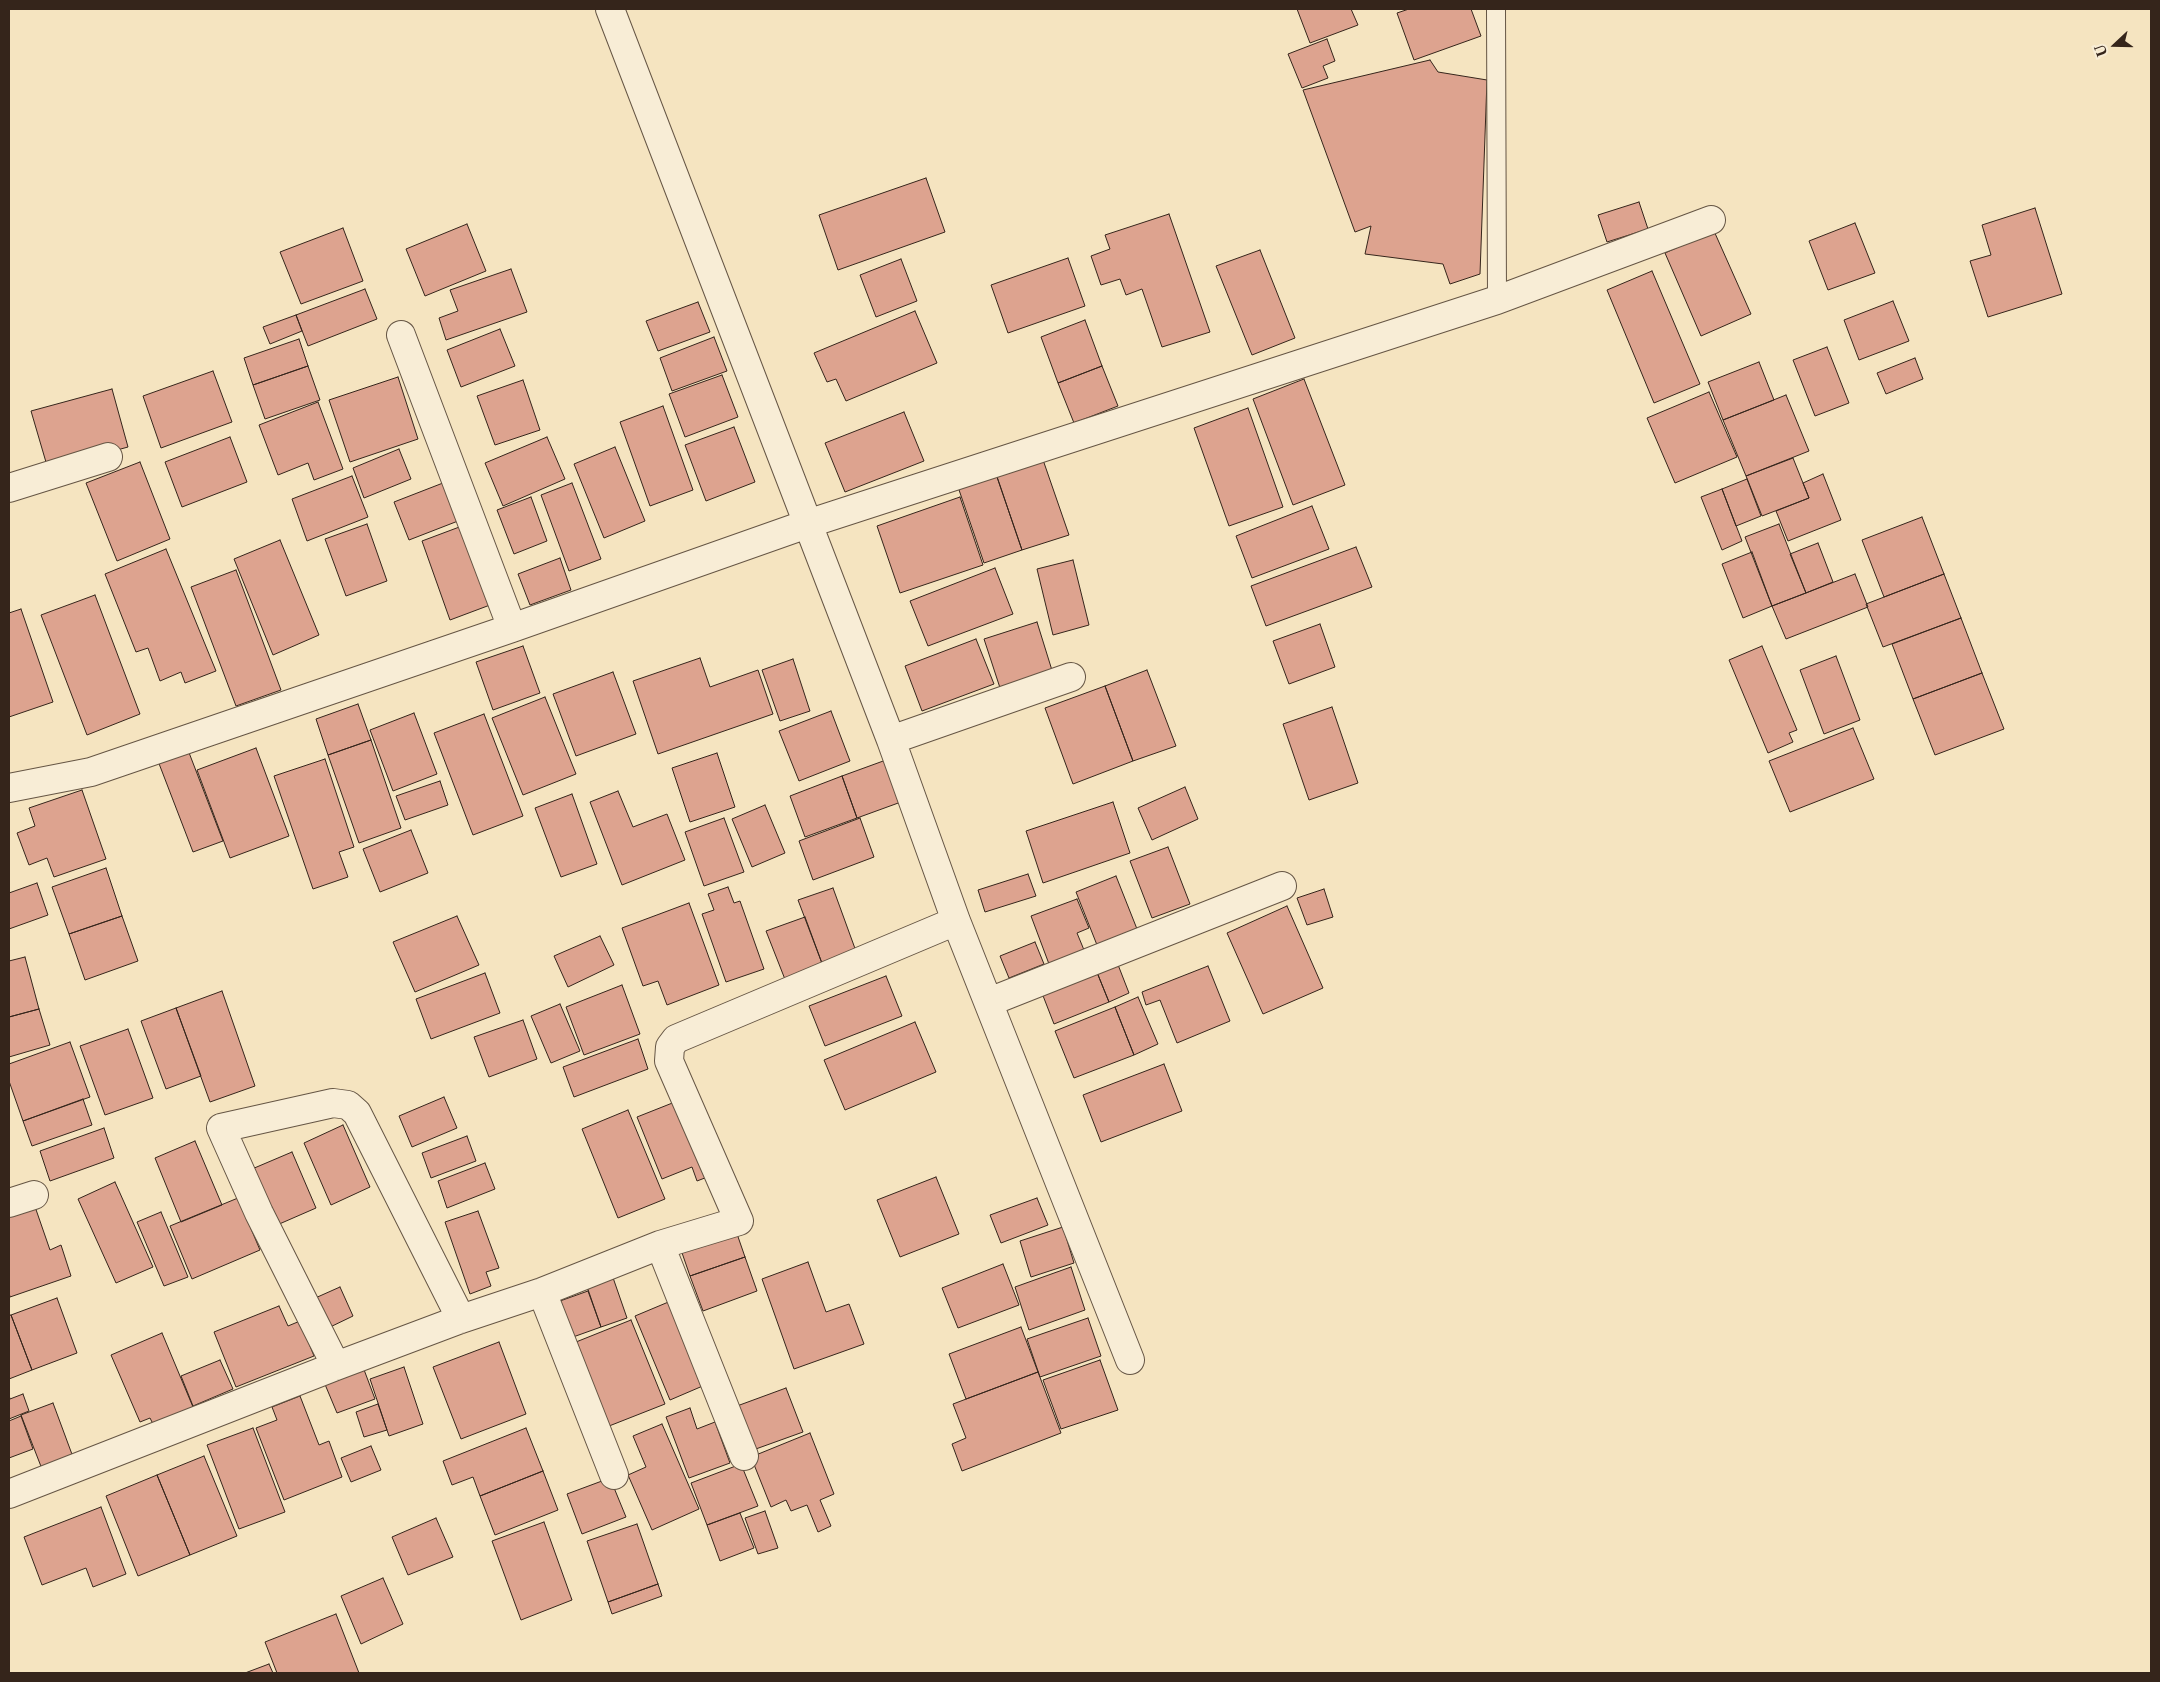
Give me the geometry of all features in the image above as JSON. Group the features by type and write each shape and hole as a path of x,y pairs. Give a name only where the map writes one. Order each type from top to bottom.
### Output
{"street":[{"path":"610,9 890,740 956,920 1130,1360"},
{"path":"9,788 91,772 512,628 806,524 1498,300 1711,220"},
{"path":"401,335 512,628"},
{"path":"9,488 108,457"},
{"path":"890,740 1070,677"},
{"path":"989,1002 1282,886"},
{"path":"9,1494 336,1366 542,1292 660,1245 739,1221 669,1061 670,1047 676,1039 956,920"},
{"path":"336,1366 259,1213 221,1128 333,1103 348,1105 357,1113 461,1320"},
{"path":"660,1245 744,1456"},
{"path":"542,1292 614,1476"}],"lane":[{"path":"1496,9 1498,300"}],"building":[{"path":"1297,9 1351,9 1358,25 1310,43"},
{"path":"1409,9 1471,9 1481,36 1414,60 1397,13"},
{"path":"1327,39 1335,61 1323,66 1328,78 1302,88 1288,54"},
{"path":"1430,60 1438,72 1487,80 1480,274 1450,284 1443,264 1365,254 1371,226 1355,232 1303,90"},
{"path":"926,178 945,232 838,270 819,215"},
{"path":"1639,202 1648,229 1607,242 1598,215"},
{"path":"2035,208 2062,294 1988,317 1970,261 1991,255 1982,225"},
{"path":"1169,214 1210,332 1162,347 1142,289 1126,295 1120,279 1101,285 1091,256 1110,249 1105,235"},
{"path":"1855,223 1875,273 1828,290 1809,241"},
{"path":"467,224 486,271 425,296 406,249"},
{"path":"343,228 363,281 301,304 280,252"},
{"path":"1714,231 1751,314 1701,336 1665,253"},
{"path":"1260,250 1295,338 1252,355 1216,266"},
{"path":"1068,258 1085,306 1008,333 991,285"},
{"path":"901,259 917,301 876,317 860,275"},
{"path":"511,269 527,312 446,340 439,318 458,311 450,290"},
{"path":"1652,271 1700,384 1654,403 1607,290"},
{"path":"365,289 377,319 308,346 296,315"},
{"path":"1893,301 1909,341 1859,360 1844,320"},
{"path":"698,302 710,332 658,351 646,321"},
{"path":"915,311 937,363 846,401 836,379 827,382 814,353"},
{"path":"296,315 302,331 270,344 263,327"},
{"path":"1085,320 1102,366 1058,383 1041,337"},
{"path":"500,329 515,366 461,387 447,350"},
{"path":"714,337 727,371 672,391 660,358"},
{"path":"299,339 308,366 253,385 244,358"},
{"path":"1827,347 1849,403 1815,416 1793,360"},
{"path":"1915,358 1923,379 1886,394 1877,373"},
{"path":"1759,362 1774,400 1723,420 1708,382"},
{"path":"308,366 320,400 265,419 253,385"},
{"path":"1102,366 1118,406 1074,423 1058,383"},
{"path":"213,371 232,422 161,448 143,396"},
{"path":"722,375 738,417 685,437 669,394"},
{"path":"398,377 418,439 350,462 329,400"},
{"path":"1304,379 1345,485 1293,505 1253,399"},
{"path":"523,380 540,430 495,445 477,396"},
{"path":"112,389 128,447 48,469 31,411"},
{"path":"1709,392 1737,457 1675,483 1647,418"},
{"path":"1786,395 1809,451 1746,476 1723,420"},
{"path":"318,402 343,469 314,480 308,463 278,475 259,425"},
{"path":"663,406 693,490 650,506 620,422"},
{"path":"1248,408 1283,507 1229,526 1194,428"},
{"path":"904,412 924,461 845,492 825,443"},
{"path":"734,427 755,482 706,501 685,445"},
{"path":"230,437 247,482 182,507 165,462"},
{"path":"547,437 565,479 503,506 485,463"},
{"path":"615,447 645,521 604,538 574,464"},
{"path":"399,449 411,479 364,498 353,468"},
{"path":"1041,454 1069,535 1022,550 995,471"},
{"path":"1793,458 1809,498 1762,516 1746,476"},
{"path":"140,462 170,539 117,561 86,483"},
{"path":"995,471 1022,550 984,563 957,484"},
{"path":"1823,474 1841,520 1788,541 1776,511 1809,498 1803,483"},
{"path":"352,476 368,517 307,541 292,499"},
{"path":"1747,479 1761,516 1736,526 1722,489"},
{"path":"443,483 458,521 409,540 394,502"},
{"path":"572,483 601,559 569,571 541,495"},
{"path":"1722,489 1742,541 1722,550 1701,497"},
{"path":"531,497 547,541 514,554 497,510"},
{"path":"960,497 983,565 900,593 877,526"},
{"path":"1312,506 1329,549 1252,578 1236,536"},
{"path":"1922,517 1944,574 1884,597 1862,540"},
{"path":"470,523 498,602 450,620 422,541"},
{"path":"367,524 387,581 346,596 325,539"},
{"path":"1779,524 1806,593 1772,606 1745,537"},
{"path":"280,540 319,635 273,655 234,559"},
{"path":"1818,543 1833,582 1806,593 1790,554"},
{"path":"1356,547 1372,587 1266,626 1251,586"},
{"path":"166,549 216,671 185,683 181,672 160,681 148,648 136,652 105,574"},
{"path":"1752,552 1772,606 1743,618 1722,564"},
{"path":"560,558 571,590 530,605 518,574"},
{"path":"1073,560 1089,625 1053,635 1037,569"},
{"path":"995,568 1013,614 928,646 910,601"},
{"path":"236,570 281,690 236,706 191,587"},
{"path":"1855,574 1868,607 1786,639 1772,606"},
{"path":"1944,574 1961,618 1883,647 1866,604"},
{"path":"95,595 140,714 87,735 41,615"},
{"path":"21,609 53,702 9,717 9,613"},
{"path":"1961,618 1982,673 1913,699 1892,644"},
{"path":"1037,622 1055,680 1003,697 984,639"},
{"path":"1320,624 1335,667 1289,684 1273,641"},
{"path":"976,639 994,684 922,711 905,666"},
{"path":"523,646 540,693 493,710 476,662"},
{"path":"1762,646 1797,730 1789,733 1793,742 1768,753 1729,660"},
{"path":"1836,656 1860,720 1824,734 1800,670"},
{"path":"700,658 710,687 758,670 773,714 658,754 633,681"},
{"path":"793,659 810,711 780,721 762,670"},
{"path":"1147,670 1176,746 1133,761 1105,686"},
{"path":"613,672 636,734 576,756 553,694"},
{"path":"1982,673 2004,729 1935,755 1913,699"},
{"path":"1105,686 1133,761 1073,784 1045,708"},
{"path":"545,697 576,774 523,795 492,718"},
{"path":"358,704 371,740 328,755 316,719"},
{"path":"1332,707 1358,783 1309,800 1283,724"},
{"path":"831,711 850,761 799,781 779,731"},
{"path":"414,713 437,774 393,791 370,730"},
{"path":"484,714 523,816 473,835 434,733"},
{"path":"1853,728 1874,779 1790,812 1769,761"},
{"path":"371,740 401,828 359,843 328,755"},
{"path":"256,748 289,836 230,858 197,770"},
{"path":"188,750 223,841 193,852 158,761"},
{"path":"717,753 735,807 690,822 672,768"},
{"path":"325,759 354,847 339,852 348,877 313,889 274,776"},
{"path":"886,760 901,802 857,818 842,776"},
{"path":"842,776 857,818 805,837 790,796"},
{"path":"440,781 448,805 405,820 396,796"},
{"path":"1185,787 1198,819 1152,840 1138,808"},
{"path":"82,790 106,859 54,877 47,858 29,865 17,833 35,826 29,808"},
{"path":"618,791 633,827 667,814 685,860 622,885 590,802"},
{"path":"572,794 597,864 561,877 535,808"},
{"path":"1113,802 1130,853 1043,883 1026,831"},
{"path":"765,805 785,853 752,867 732,819"},
{"path":"724,818 744,872 704,886 685,832"},
{"path":"860,818 874,857 813,880 799,841"},
{"path":"411,830 428,873 380,892 363,849"},
{"path":"1168,847 1190,904 1152,918 1130,861"},
{"path":"106,868 122,916 69,934 52,887"},
{"path":"1028,874 1036,896 985,912 978,890"},
{"path":"1116,876 1137,929 1097,945 1076,892"},
{"path":"37,883 48,915 9,929 9,893"},
{"path":"728,887 734,903 740,901 764,969 726,982 702,914 714,910 708,894"},
{"path":"833,888 857,954 823,966 798,900"},
{"path":"1324,889 1333,917 1307,925 1297,898"},
{"path":"1077,899 1089,928 1077,933 1084,950 1049,964 1031,916"},
{"path":"689,903 719,985 667,1005 658,981 643,986 622,928"},
{"path":"1287,906 1323,988 1263,1014 1227,933"},
{"path":"122,916 138,961 85,980 69,934"},
{"path":"457,916 479,965 415,992 393,942"},
{"path":"805,917 823,966 788,987 766,931"},
{"path":"600,936 614,965 568,987 554,956"},
{"path":"1035,942 1044,964 1009,978 1000,956"},
{"path":"25,957 39,1009 9,1017 9,961"},
{"path":"1115,957 1129,993 1109,1002 1094,965"},
{"path":"1094,965 1109,1002 1054,1024 1040,988"},
{"path":"1208,966 1230,1021 1177,1043 1160,1000 1146,1005 1142,992"},
{"path":"485,973 500,1013 431,1039 416,999"},
{"path":"886,976 902,1016 825,1046 809,1006"},
{"path":"622,985 640,1034 584,1055 566,1007"},
{"path":"222,991 255,1086 210,1102 176,1008"},
{"path":"1138,997 1158,1044 1134,1055 1115,1007"},
{"path":"560,1004 580,1051 551,1063 531,1016"},
{"path":"1115,1007 1134,1055 1074,1078 1055,1031"},
{"path":"176,1008 201,1076 166,1089 141,1021"},
{"path":"39,1009 50,1045 9,1057 9,1017"},
{"path":"523,1020 537,1059 489,1077 474,1037"},
{"path":"915,1022 936,1072 845,1110 824,1060"},
{"path":"128,1029 153,1098 105,1115 80,1046"},
{"path":"638,1039 648,1069 574,1097 563,1067"},
{"path":"70,1042 90,1097 23,1121 9,1081 9,1064"},
{"path":"1164,1064 1182,1111 1101,1142 1083,1095"},
{"path":"444,1097 457,1128 412,1147 399,1116"},
{"path":"83,1099 92,1125 32,1146 23,1121"},
{"path":"680,1100 710,1176 697,1181 692,1167 662,1179 637,1117"},
{"path":"628,1110 665,1199 618,1218 582,1129"},
{"path":"343,1125 370,1187 331,1205 304,1143"},
{"path":"104,1128 114,1158 50,1181 40,1151"},
{"path":"467,1136 476,1161 431,1178 422,1153"},
{"path":"195,1141 222,1205 181,1222 155,1158"},
{"path":"292,1152 316,1208 277,1225 252,1169"},
{"path":"485,1163 495,1189 447,1208 438,1181"},
{"path":"936,1177 959,1234 900,1257 877,1200"},
{"path":"115,1182 153,1267 116,1283 78,1199"},
{"path":"32,1198 50,1250 61,1245 71,1276 10,1297 9,1207"},
{"path":"238,1198 260,1250 192,1279 170,1226"},
{"path":"1037,1198 1048,1225 1001,1243 990,1215"},
{"path":"478,1211 499,1268 486,1272 491,1286 470,1294 445,1222"},
{"path":"161,1212 188,1277 164,1286 137,1222"},
{"path":"1063,1227 1074,1263 1031,1277 1020,1241"},
{"path":"735,1228 745,1257 690,1276 680,1247"},
{"path":"745,1257 757,1291 703,1311 690,1276"},
{"path":"808,1262 826,1312 849,1304 864,1344 794,1369 762,1279"},
{"path":"1003,1264 1019,1305 958,1328 942,1288"},
{"path":"1071,1267 1085,1310 1029,1330 1015,1287"},
{"path":"610,1269 627,1318 601,1327 584,1278"},
{"path":"340,1287 353,1316 326,1329 313,1299"},
{"path":"588,1291 601,1327 573,1337 560,1301"},
{"path":"57,1298 77,1353 32,1370 11,1315"},
{"path":"678,1298 712,1382 670,1400 635,1316"},
{"path":"279,1306 288,1326 300,1321 314,1356 236,1387 214,1332"},
{"path":"9,1315 11,1315 32,1370 9,1379"},
{"path":"1088,1318 1101,1356 1040,1377 1027,1339"},
{"path":"631,1320 665,1404 604,1428 571,1344"},
{"path":"1021,1327 1038,1372 966,1399 949,1354"},
{"path":"162,1333 193,1407 153,1424 150,1418 140,1422 111,1355"},
{"path":"499,1342 526,1414 461,1439 433,1367"},
{"path":"220,1360 233,1389 193,1406 181,1376"},
{"path":"1100,1360 1118,1410 1061,1429 1043,1380"},
{"path":"363,1367 375,1399 337,1413 324,1382"},
{"path":"404,1367 423,1424 389,1436 370,1379"},
{"path":"1038,1372 1061,1433 962,1471 952,1444 966,1438 953,1404"},
{"path":"786,1388 803,1432 753,1450 737,1406"},
{"path":"23,1394 29,1411 9,1419 9,1395 10,1399"},
{"path":"300,1396 319,1445 329,1441 342,1477 284,1500 256,1428 277,1420 272,1407"},
{"path":"53,1403 73,1457 42,1469 21,1415"},
{"path":"378,1404 387,1430 364,1437 356,1412"},
{"path":"690,1408 697,1429 715,1422 730,1463 689,1478 666,1417"},
{"path":"21,1416 33,1449 9,1458 9,1421"},
{"path":"662,1424 699,1509 652,1530 628,1475 646,1467 633,1436"},
{"path":"253,1428 285,1512 239,1529 207,1445"},
{"path":"526,1428 543,1471 480,1496 473,1477 452,1485 443,1461"},
{"path":"810,1433 834,1494 820,1500 831,1526 818,1532 807,1505 791,1511 786,1500 771,1507 751,1457"},
{"path":"371,1446 381,1470 351,1482 341,1458"},
{"path":"204,1456 237,1536 190,1555 157,1475"},
{"path":"741,1464 758,1506 707,1525 691,1483"},
{"path":"543,1471 558,1510 495,1535 480,1496"},
{"path":"157,1475 190,1555 138,1576 106,1496"},
{"path":"610,1478 626,1517 582,1534 567,1494"},
{"path":"101,1507 126,1574 93,1587 86,1568 42,1585 24,1537"},
{"path":"765,1511 778,1548 758,1554 745,1518"},
{"path":"740,1513 754,1548 720,1561 707,1525"},
{"path":"436,1518 453,1557 408,1575 392,1537"},
{"path":"544,1522 572,1600 521,1620 492,1541"},
{"path":"637,1524 658,1584 608,1602 587,1541"},
{"path":"383,1578 403,1624 361,1644 341,1596"},
{"path":"658,1584 662,1596 612,1614 608,1602"},
{"path":"336,1614 359,1673 277,1673 265,1642"},
{"path":"269,1664 273,1673 245,1673"}]}
